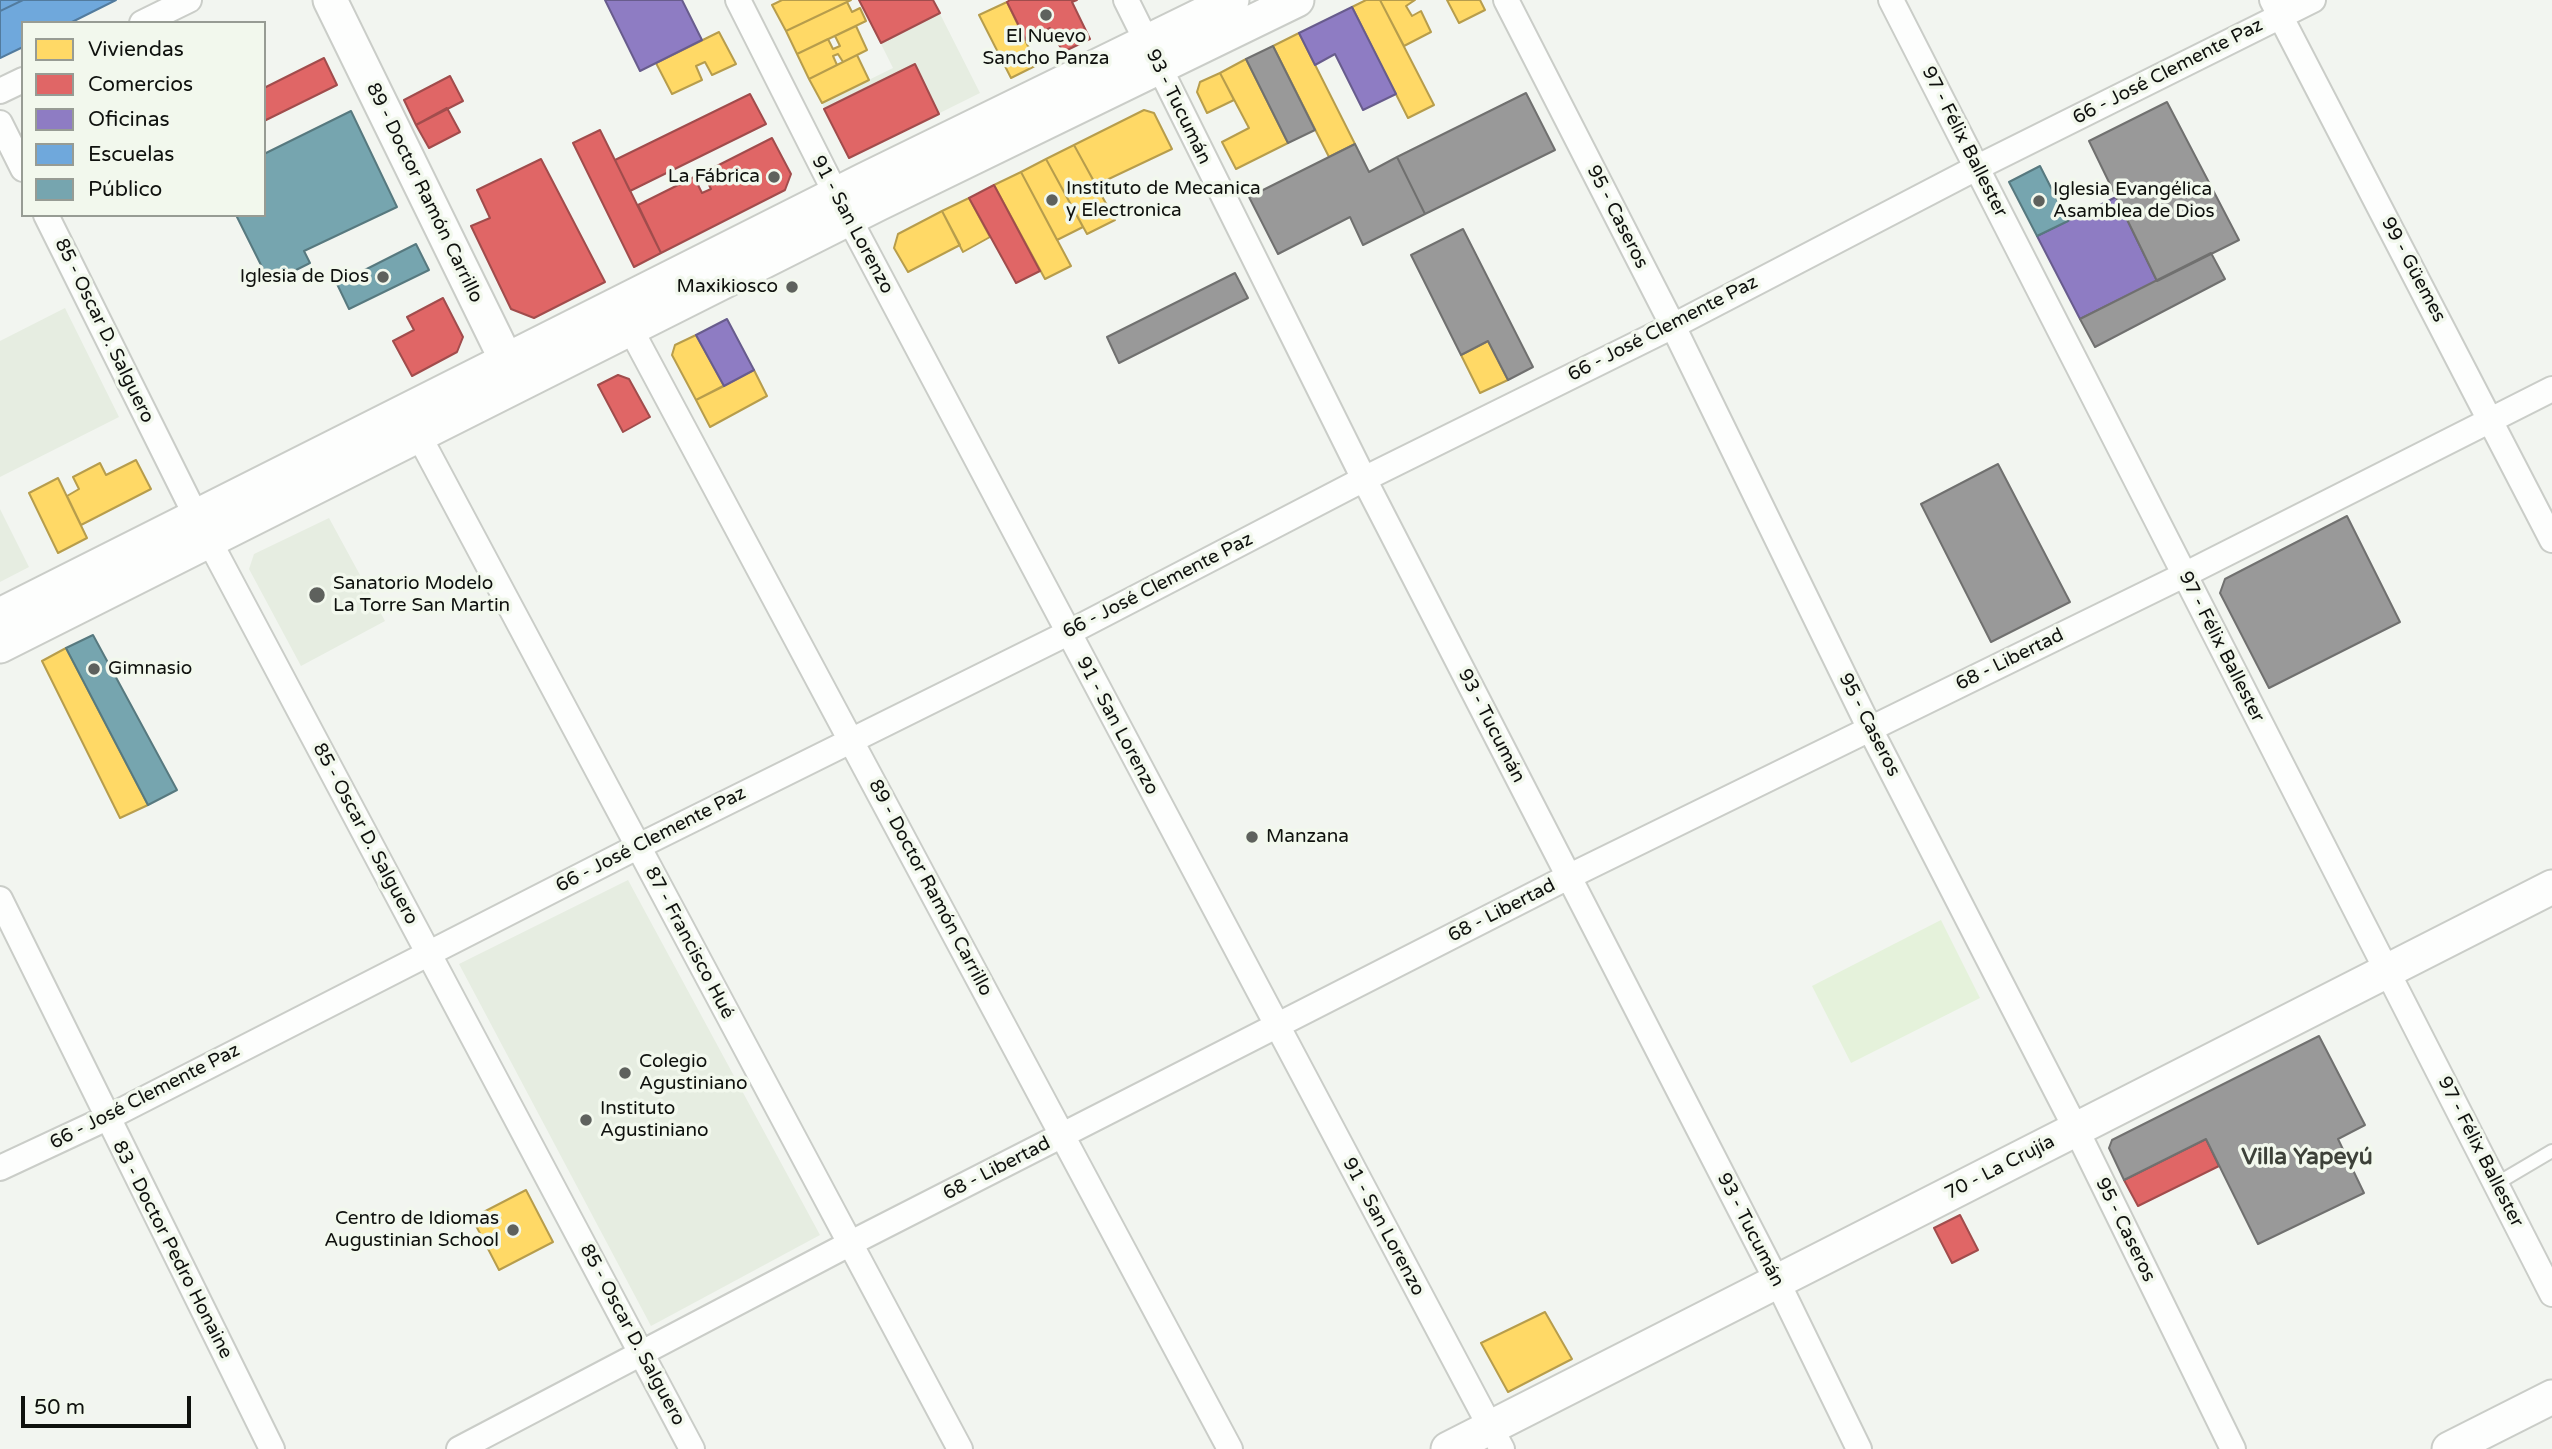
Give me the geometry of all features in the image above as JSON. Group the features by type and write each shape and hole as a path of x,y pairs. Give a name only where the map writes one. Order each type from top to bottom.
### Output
{"main road":[{"name":"89 - Doctor Ramón Carrillo","path":"330,0 512,373"},
{"path":"1152,53 1232,0"},
{"path":"0,646 203,529 843,206 1152,53 1297,0"},
{"path":"0,615 419,436 512,373 630,328 843,206"},
{"name":"70 - La Crujía","path":"1447,1449 1496,1438 1777,1281 2552,887"},
{"path":"2449,1449 2552,1396"}],"street":[{"path":"146,21 189,0"},
{"name":"91 - San Lorenzo","path":"738,0 843,206 1068,633 1496,1438"},
{"name":"93 - Tucumán","path":"1126,0 1364,479 1777,1281 1859,1449"},
{"name":"95 - Caseros","path":"1506,0 1673,326 1870,729 2076,1129 2232,1449"},
{"name":"97 - Félix Ballester","path":"1891,0 2552,1294"},
{"name":"66 - José Clemente Paz","path":"0,1168 107,1118 637,847 1068,633 1364,479 1673,326 2276,8 2313,0"},
{"name":"99 - Güemes","path":"2276,8 2552,540"},
{"path":"0,92 21,81"},
{"path":"0,123 21,165"},
{"name":"85 - Oscar D. Salguero","path":"47,217 203,529 692,1449"},
{"name":"89 - Doctor Ramón Carrillo","path":"630,328 1230,1449"},
{"name":"68 - Libertad","path":"459,1449 851,1243 1568,877 2184,575 2552,389"},
{"name":"87 - Francisco Hué","path":"419,436 960,1449"},
{"name":"83 - Doctor Pedro Honaine","path":"0,899 272,1449"}],"lane":[{"path":"2496,1184 2552,1151"}],"shaded area":[{"path":"859,0 933,0 980,93 849,158 822,103 893,68"},
{"path":"65,308 119,417 0,477 0,341"},
{"path":"0,509 29,567 0,582"},
{"name":"Sanatorio Modelo La Torre San Martin","path":"329,518 385,621 301,666 249,569 254,554"},
{"name":"Colegio Agustiniano","path":"628,880 820,1235 651,1326 459,964"}],"green space":[{"path":"1941,920 1980,998 1851,1063 1812,986"}],"building: Viviendas":[{"path":"782,0 851,0 786,31 772,5"},
{"path":"1366,0 1380,0 1434,105 1408,118 1352,7"},
{"path":"1380,0 1415,0 1406,6 1412,16 1421,11 1431,32 1404,46"},
{"path":"1447,0 1480,0 1485,10 1459,23"},
{"path":"847,2 852,12 860,8 866,21 797,54 786,31"},
{"path":"1007,2 1037,65 1011,78 979,15"},
{"path":"856,26 867,50 843,62 838,54 833,56 837,65 809,79 797,54 828,39 833,49 840,46 835,36"},
{"path":"719,32 736,64 712,75 705,62 696,66 702,80 672,94 656,63"},
{"path":"1299,33 1355,144 1329,157 1273,46"},
{"path":"857,55 869,80 822,103 809,79"},
{"path":"1246,59 1288,143 1236,169 1222,142 1249,128 1220,73"},
{"path":"1220,73 1234,100 1207,113 1197,92 1200,82"},
{"path":"1144,110 1154,113 1172,149 1096,185 1074,145"},
{"path":"1074,145 1115,220 1087,234 1046,159"},
{"path":"1046,159 1083,227 1057,240 1021,172"},
{"path":"1021,172 1071,266 1045,279 994,185"},
{"path":"969,198 990,237 963,252 942,211"},
{"path":"942,211 960,245 908,272 894,248 898,234"},
{"path":"696,335 724,386 696,400 672,355 675,345"},
{"path":"1488,341 1508,380 1480,393 1461,355"},
{"path":"754,370 767,396 710,427 696,400"},
{"path":"136,460 151,489 81,525 67,496 79,489 73,477 100,463 106,475"},
{"path":"58,478 87,538 58,553 29,493"},
{"path":"66,648 148,805 120,818 42,661"},
{"name":"Centro de Idiomas Augustinian School","path":"526,1190 553,1242 499,1270 472,1218"},
{"path":"1545,1312 1572,1359 1508,1392 1481,1343"}],"building: Comercios":[{"path":"859,0 933,0 940,13 881,43"},
{"name":"El Nuevo Sancho Panza","path":"1077,0 1072,2 1090,39 1063,52 1050,28 1026,40 1007,2"},
{"path":"324,58 337,85 266,120 266,87"},
{"path":"915,64 939,114 849,158 824,109"},
{"path":"450,76 463,101 416,125 404,100"},
{"path":"750,94 766,124 630,191 615,160"},
{"path":"447,108 460,132 429,148 416,125"},
{"path":"600,130 661,253 634,267 573,143"},
{"path":"772,138 791,174 785,190 661,253 638,205 694,177 702,193 711,189 703,173"},
{"path":"541,159 605,282 534,318 511,309 471,226 490,218 477,190"},
{"path":"994,185 1040,271 1016,283 969,198"},
{"path":"443,298 463,337 457,352 412,376 393,341 414,330 407,317"},
{"path":"618,375 629,379 650,417 623,432 598,385"},
{"path":"2206,1139 2219,1166 2138,1206 2124,1180"},
{"path":"1960,1215 1978,1250 1952,1263 1934,1228"}],"building: Oficinas":[{"path":"605,0 682,0 702,40 640,71"},
{"path":"1352,7 1396,94 1363,110 1335,54 1315,65 1299,33"},
{"path":"2116,197 2157,281 2080,319 2037,236"},
{"path":"727,319 754,370 724,386 696,335"}],"building: Escuelas":[{"path":"0,0 23,0 0,11"},
{"path":"23,0 116,0 74,21 21,21 21,48 0,58 0,11"}],"building: Público":[{"path":"351,111 397,207 304,251 310,263 270,283 237,217 266,217 266,153"},
{"name":"Iglesia Evangélica Asamblea de Dios","path":"2040,166 2068,221 2037,236 2009,182"},
{"name":"Iglesia de Dios","path":"416,244 429,270 349,309 337,284"},
{"path":"93,635 177,790 148,805 66,648"}],"building: Industria":[{"path":"1273,46 1315,130 1288,143 1246,59"},
{"path":"1526,93 1555,150 1425,214 1397,157"},
{"path":"2167,102 2239,240 2157,281 2089,141"},
{"path":"1355,144 1369,172 1397,157 1425,214 1363,245 1350,217 1278,254 1249,197"},
{"path":"1463,229 1533,367 1508,380 1488,341 1461,355 1411,255"},
{"path":"2211,253 2225,279 2095,347 2080,319"},
{"path":"1235,273 1248,298 1119,363 1107,337"},
{"path":"1998,464 2070,602 1991,642 1921,504"},
{"path":"2347,516 2400,622 2269,688 2220,593 2225,579"},
{"path":"2319,1036 2365,1125 2338,1139 2364,1193 2258,1244 2206,1139 2124,1180 2109,1148 2112,1140"}],"place":[{"name":"El Nuevo Sancho Panza","path":"1046,15"},
{"name":"La Fábrica","path":"774,177"},
{"name":"Instituto de Mecanica y Electronica","path":"1052,200"},
{"name":"Iglesia Evangélica Asamblea de Dios","path":"2039,201"},
{"name":"Iglesia de Dios","path":"383,277"},
{"name":"Maxikiosco","path":"792,287"},
{"name":"Sanatorio Modelo La Torre San Martin","path":"317,595"},
{"name":"Gimnasio","path":"94,669"},
{"name":"Manzana","path":"1252,837"},
{"name":"Colegio Agustiniano","path":"625,1073"},
{"name":"Instituto Agustiniano","path":"586,1120"},
{"name":"Centro de Idiomas Augustinian School","path":"513,1230"}],"district":[{"name":"Villa Yapeyú","path":"2307,1158"}]}
